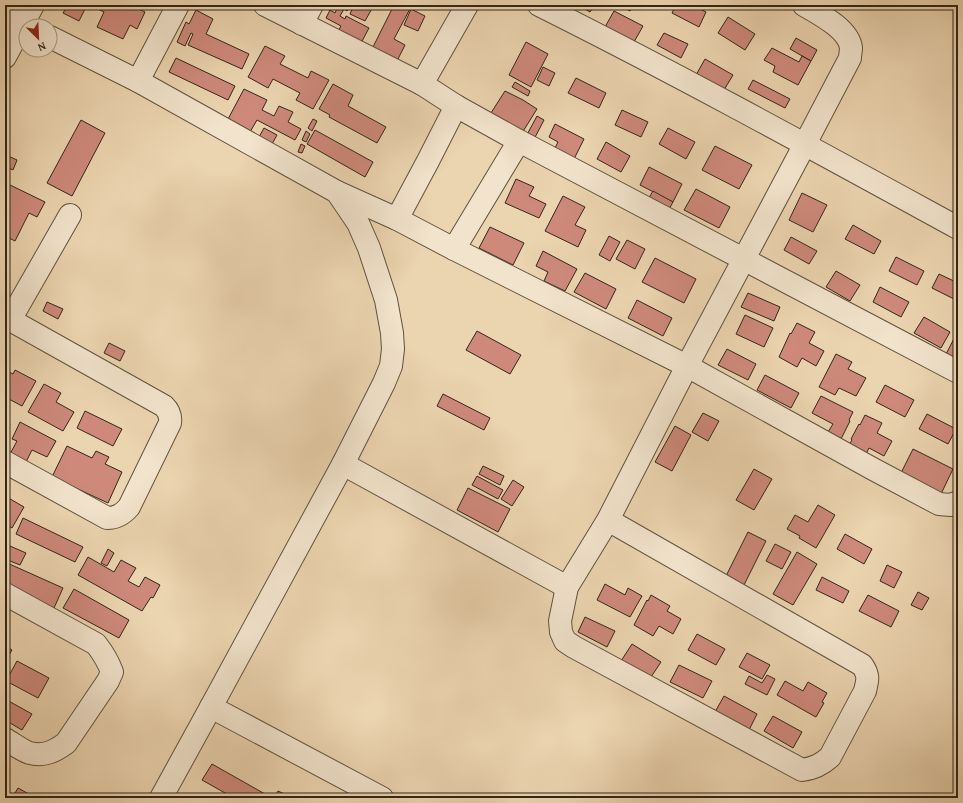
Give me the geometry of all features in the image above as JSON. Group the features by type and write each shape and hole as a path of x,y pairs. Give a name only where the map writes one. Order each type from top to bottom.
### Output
{"street":[{"path":"138,81 178,5"},
{"path":"265,5 422,84 456,106 519,141 958,372"},
{"path":"302,24 312,5"},
{"path":"422,84 466,5"},
{"path":"539,5 805,144 958,228"},
{"path":"608,520 862,665 867,672 865,691 830,757 824,763 814,768 802,770 574,647 565,640 561,632 560,620 567,587 608,520 850,58 851,48 848,40 841,30 804,5"},
{"path":"5,57 22,17"},
{"path":"58,41 138,81 337,192 397,219 688,366 939,504 951,505 958,502"},
{"path":"397,219 456,106"},
{"path":"454,248 519,141"},
{"path":"161,798 342,464 384,383 391,366 393,349 392,333 386,300 369,248 358,223 337,192"},
{"path":"5,462 107,518 114,518 125,512 129,507 170,423 171,418 168,410 164,406 8,318 70,215"},
{"path":"342,464 567,587"},
{"path":"5,594 96,644 109,662 112,672 108,681 66,743 58,749 50,753 30,753 5,739"},
{"path":"211,707 382,798"}],"building":[{"path":"68,5 87,5 79,21 63,13"},
{"path":"100,5 131,5 145,12 137,29 130,25 123,39 97,27 104,12 98,9"},
{"path":"337,5 350,5 347,11 344,9 340,16 345,19 346,16 369,28 360,45 337,33 341,26 326,18 330,10 335,13 338,6"},
{"path":"354,5 374,5 365,21 350,14"},
{"path":"394,5 412,5 394,39 405,45 395,65 370,53"},
{"path":"578,5 595,5 590,12"},
{"path":"619,5 634,5 630,11"},
{"path":"676,5 692,5 706,12 699,27 672,13"},
{"path":"411,9 425,16 418,31 404,25"},
{"path":"196,10 213,19 206,34 249,54 242,69 188,45 193,34 191,33 185,46 177,42 186,22 189,24"},
{"path":"614,11 643,26 634,42 605,27"},
{"path":"728,17 755,34 745,50 718,33"},
{"path":"664,33 688,44 681,58 657,45"},
{"path":"796,38 817,50 811,61 790,49"},
{"path":"526,42 548,54 531,87 509,75"},
{"path":"265,46 285,56 280,64 308,78 311,71 329,80 313,109 296,100 300,93 273,79 268,88 248,77"},
{"path":"772,48 799,62 802,56 811,61 798,85 773,72 775,66 764,60"},
{"path":"176,58 235,86 228,100 169,72"},
{"path":"705,59 733,75 724,90 696,75"},
{"path":"543,67 555,73 549,86 537,80"},
{"path":"576,78 606,93 599,108 568,93"},
{"path":"753,80 790,99 785,108 748,89"},
{"path":"515,82 530,91 528,96 512,87"},
{"path":"333,84 353,95 348,106 386,127 377,143 329,117 330,115 319,109"},
{"path":"244,89 267,100 262,110 274,116 279,106 293,112 288,122 301,129 295,140 257,120 250,132 227,121"},
{"path":"505,91 537,109 522,133 489,116"},
{"path":"622,110 648,122 641,137 615,125"},
{"path":"537,116 544,120 531,145 523,142"},
{"path":"313,119 317,121 312,131 308,128"},
{"path":"81,120 105,133 72,196 47,183"},
{"path":"555,124 584,139 573,161 554,150 558,142 549,137"},
{"path":"264,128 277,135 272,144 259,137"},
{"path":"668,128 695,142 686,159 659,144"},
{"path":"315,130 373,162 365,177 307,144"},
{"path":"306,131 310,134 306,142 302,140"},
{"path":"606,142 630,156 621,172 597,159"},
{"path":"301,144 305,146 302,153 298,152"},
{"path":"715,146 752,165 739,189 702,170"},
{"path":"6,155 17,160 13,170 5,166"},
{"path":"649,167 682,184 673,202 640,185"},
{"path":"516,179 534,187 529,196 546,204 539,218 505,203"},
{"path":"6,183 45,202 37,217 29,213 15,241 5,236"},
{"path":"696,189 730,207 719,228 684,210"},
{"path":"653,191 673,202 668,211 647,201"},
{"path":"802,193 827,205 813,232 789,220"},
{"path":"563,196 585,207 575,225 586,230 578,247 545,231"},
{"path":"853,225 881,241 874,254 845,239"},
{"path":"490,227 524,243 513,265 479,248"},
{"path":"609,236 620,242 610,261 599,255"},
{"path":"791,237 817,251 809,264 784,250"},
{"path":"627,240 645,249 635,269 616,259"},
{"path":"543,251 577,269 565,291 544,281 548,272 536,266"},
{"path":"896,257 924,271 917,285 889,271"},
{"path":"655,258 696,279 684,303 642,282"},
{"path":"836,271 860,285 850,301 826,287"},
{"path":"585,273 616,289 606,309 574,292"},
{"path":"939,274 958,283 958,301 932,288"},
{"path":"880,287 909,302 901,317 873,302"},
{"path":"748,293 780,307 774,321 741,307"},
{"path":"637,300 672,318 663,336 628,318"},
{"path":"47,302 63,309 58,319 43,311"},
{"path":"745,315 773,328 764,347 736,334"},
{"path":"924,317 950,332 941,348 914,333"},
{"path":"797,323 815,332 809,343 824,351 816,366 802,358 797,367 779,357 790,333 791,334"},
{"path":"477,331 521,355 510,374 466,350"},
{"path":"958,331 958,363 945,356"},
{"path":"109,343 125,351 120,361 104,353"},
{"path":"727,349 756,364 748,380 718,365"},
{"path":"836,354 852,362 848,369 866,378 856,396 839,388 835,395 819,387"},
{"path":"5,370 13,374 15,370 36,381 22,406 5,397"},
{"path":"765,375 799,393 791,408 757,390"},
{"path":"44,384 61,393 56,402 74,412 63,431 28,412"},
{"path":"885,385 914,400 905,417 876,402"},
{"path":"443,394 490,418 484,430 437,406"},
{"path":"821,396 853,412 841,439 828,432 833,424 812,413"},
{"path":"85,411 122,429 113,446 77,428"},
{"path":"703,413 719,421 708,441 692,432"},
{"path":"927,414 956,429 948,444 919,429"},
{"path":"865,415 882,423 877,433 892,441 884,456 869,448 865,456 848,447"},
{"path":"5,422 10,424 5,433"},
{"path":"20,422 56,441 47,457 32,450 26,462 10,454 17,441 12,439"},
{"path":"675,426 691,435 672,471 655,462"},
{"path":"67,446 92,458 96,451 109,457 105,464 122,472 108,503 52,477"},
{"path":"913,449 953,469 941,494 901,473"},
{"path":"483,466 504,476 500,485 479,474"},
{"path":"754,469 772,479 754,510 736,500"},
{"path":"477,476 503,490 498,499 472,485"},
{"path":"513,480 524,487 512,506 501,499"},
{"path":"468,488 510,509 498,532 457,510"},
{"path":"5,496 24,507 12,528 7,525 5,527"},
{"path":"818,505 835,515 816,548 799,538 800,536 787,529 795,515 808,522"},
{"path":"23,518 83,547 75,562 16,534"},
{"path":"748,532 766,541 741,591 723,582"},
{"path":"845,534 872,549 864,564 837,549"},
{"path":"775,544 791,552 782,569 766,561"},
{"path":"10,546 26,553 20,565 5,559"},
{"path":"108,549 114,553 107,566 101,563"},
{"path":"797,552 817,564 793,605 773,594"},
{"path":"88,557 114,572 121,560 136,568 128,581 139,587 145,577 160,585 153,598 151,597 142,611 78,575"},
{"path":"5,562 63,588 54,608 5,585"},
{"path":"887,565 902,572 894,588 880,581"},
{"path":"822,577 849,591 843,603 816,590"},
{"path":"605,584 625,595 628,588 642,596 630,617 597,600"},
{"path":"74,589 129,620 119,638 63,608"},
{"path":"918,592 929,598 922,610 911,605"},
{"path":"651,595 670,606 667,611 681,619 673,634 659,626 653,636 634,625"},
{"path":"868,595 899,611 891,627 859,611"},
{"path":"585,617 615,631 607,647 578,632"},
{"path":"697,634 725,649 716,665 688,650"},
{"path":"632,644 661,662 649,680 621,661"},
{"path":"5,646 12,650 5,662"},
{"path":"747,653 770,665 762,679 739,667"},
{"path":"17,661 49,678 38,698 6,681"},
{"path":"679,665 712,681 703,698 670,682"},
{"path":"767,675 775,679 767,695 745,684 749,676 762,683"},
{"path":"785,681 803,691 808,682 827,693 822,702 824,703 816,717 777,695"},
{"path":"724,696 757,714 749,730 715,712"},
{"path":"5,699 32,714 22,730 5,720"},
{"path":"773,716 802,732 793,748 764,731"},
{"path":"212,764 265,794 263,798 234,798 202,780"},
{"path":"18,788 36,798 12,798"},
{"path":"278,791 293,798 274,798"}]}
